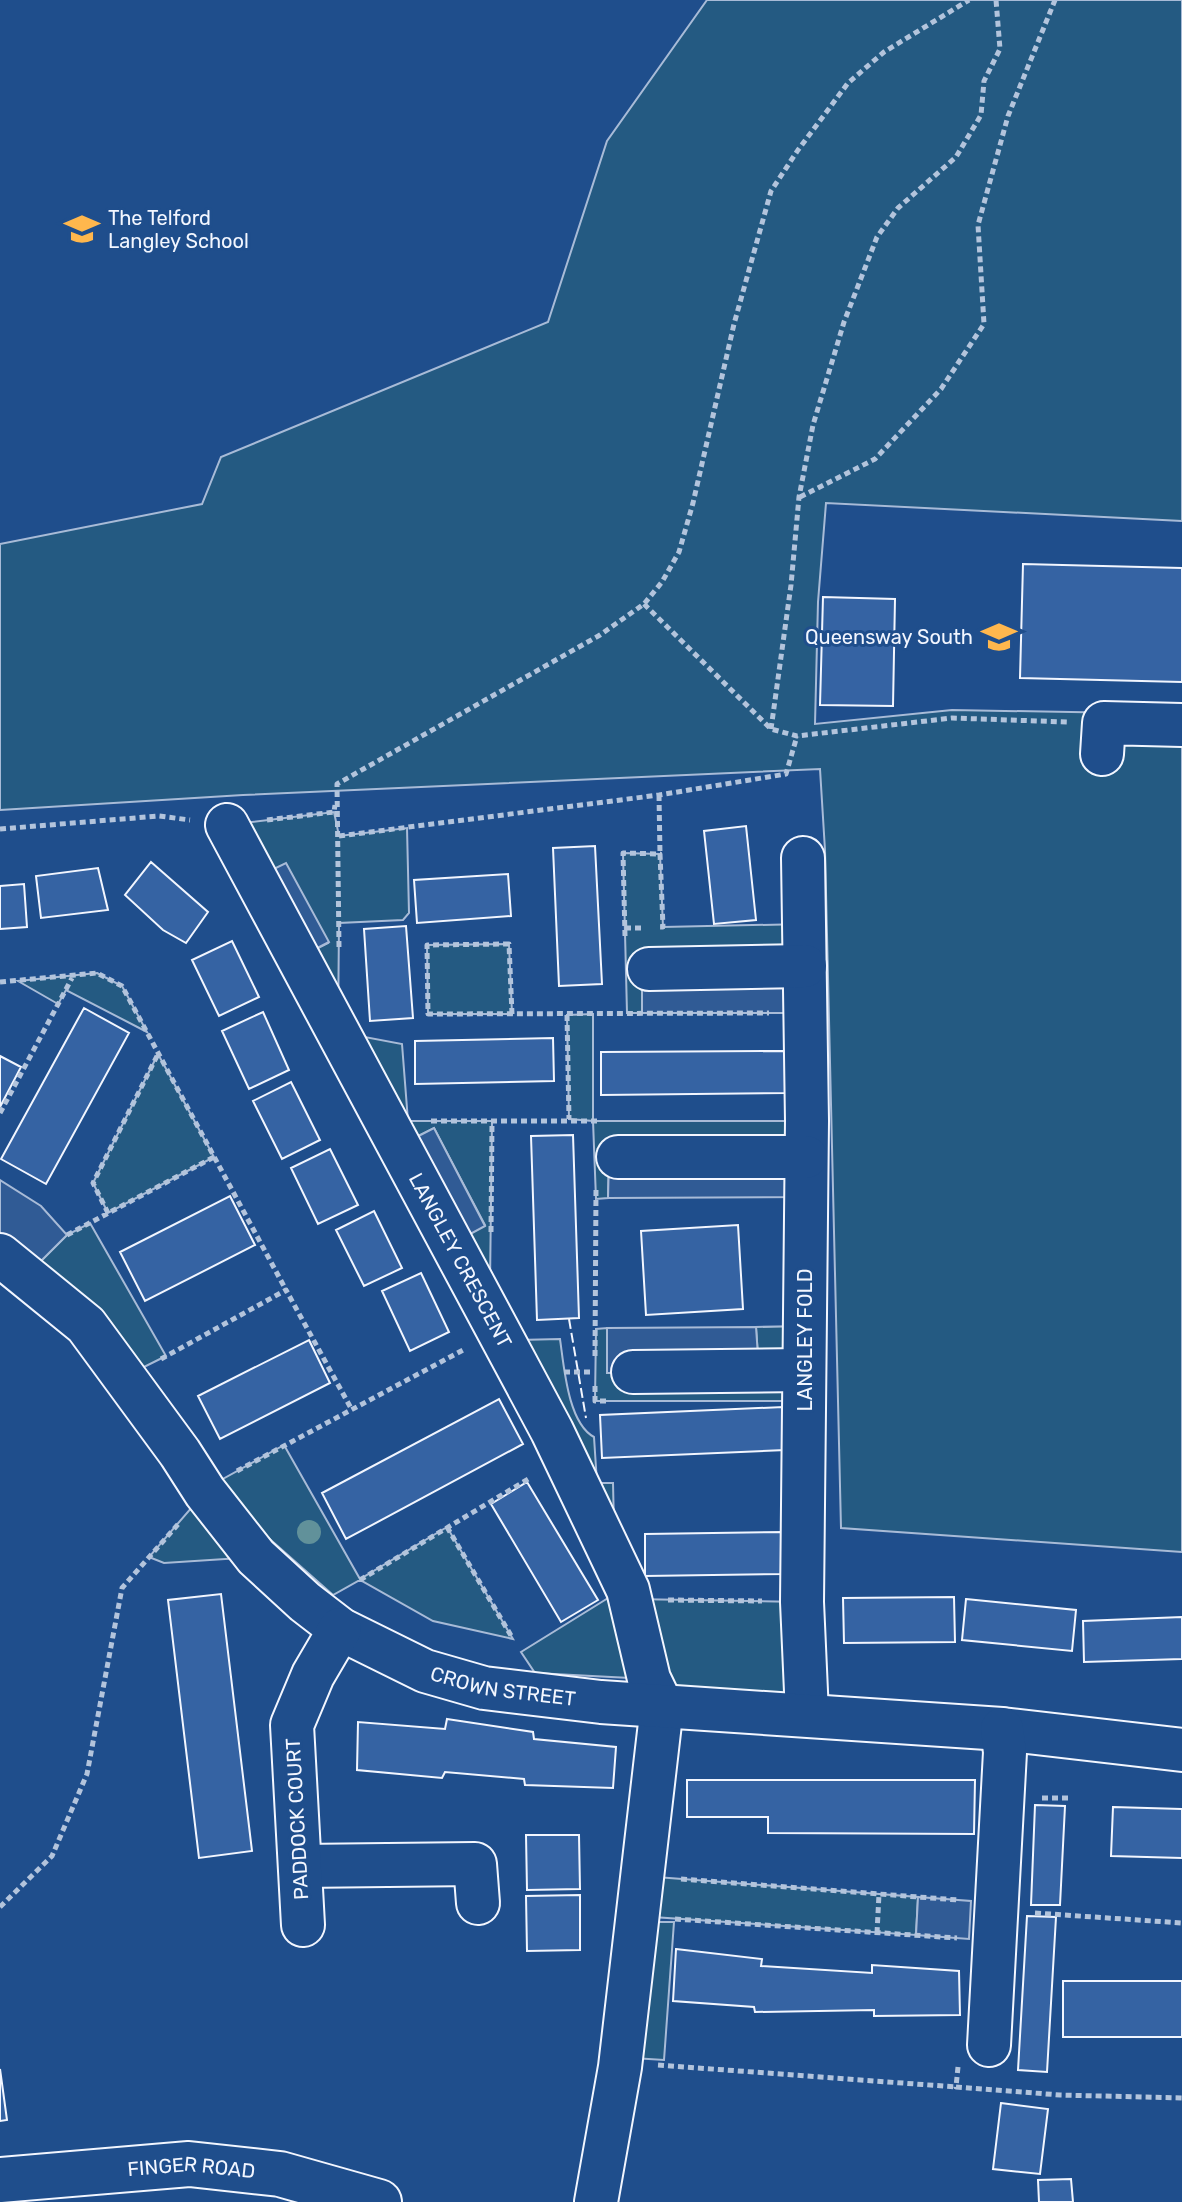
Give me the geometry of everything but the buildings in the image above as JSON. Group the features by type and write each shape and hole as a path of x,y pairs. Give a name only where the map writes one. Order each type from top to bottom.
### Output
{"main road":[{"name":"FINGER ROAD","path":"0,2180 189,2164 280,2174 379,2202"}],"street":[{"path":"1103,739 1182,725"},
{"name":"LANGLEY CRESCENT","path":"227,825 565,1457 631,1599 649,1679 662,1706"},
{"name":"LANGLEY FOLD","path":"803,858 806,1157 802,1602 807,1714"},
{"path":"634,970 805,966"},
{"path":"603,1160 806,1157"},
{"name":"CROWN STREET","path":"0,1255 86,1325 205,1492 256,1557 340,1629 425,1671 484,1688 662,1706 1002,1729 1182,1750"},
{"path":"621,1386 804,1370"},
{"name":"PADDOCK COURT","path":"303,1925 292,1725 313,1675 340,1629"},
{"path":"596,2202 621,2064 662,1706"},
{"path":"974,2052 979,1917 1005,1752 1002,1729"},
{"path":"300,1866 475,1864 478,1903"}],"path":[{"path":"337,784 600,635 644,604 662,582 679,552 734,324 771,191 848,83 884,52 969,0"},
{"path":"771,729 791,585 799,497 813,425 844,322 877,237 898,208 956,157 981,115 984,81 1000,49 996,0"},
{"path":"799,497 875,459 941,389 984,324 978,225 1008,116 1055,0"},
{"path":"644,604 771,729 797,736 952,718 1103,739"},
{"path":"339,836 659,795 786,774 797,736"},
{"path":"0,829 159,816 227,825 334,812 337,784"},
{"path":"337,784 339,954"},
{"path":"625,928 663,927 659,795"},
{"path":"627,1013 634,970 625,928 623,853 660,854"},
{"path":"512,1014 509,944 427,945 428,1014 567,1015 806,1013"},
{"path":"0,982 97,973 122,986 352,1410"},
{"path":"0,1113 72,977"},
{"path":"567,1015 569,1119"},
{"path":"108,1213 93,1183 158,1054"},
{"path":"491,1240 492,1121"},
{"path":"593,1121 603,1160 595,1401 621,1386"},
{"path":"67,1235 214,1157"},
{"path":"157,1361 286,1290"},
{"path":"0,1907 52,1856 87,1774 122,1588 205,1492 221,1480 499,1330"},
{"path":"360,1580 565,1457"},
{"path":"447,1527 513,1639"},
{"path":"631,1599 802,1602"},
{"path":"877,1933 879,1894"},
{"path":"641,1896 879,1894 979,1917"},
{"path":"641,1896 877,1933 979,1917 1182,1923"},
{"path":"956,2087 974,2052"},
{"path":"621,2064 1060,2095 1182,2098"}],"shaded area":[{"path":"707,0 1182,0 1182,521 826,503 818,602 815,724 952,710 1182,714 1182,1552 841,1528 825,850 820,769 243,795 0,810 0,544 202,504 221,457 548,322 607,141"},
{"path":"334,812 339,836 407,828 409,913 403,920 339,923 338,1032 402,1044 408,1121 492,1121 490,1284 452,1244 485,1225 434,1128 398,1146 298,958 328,943 286,864 255,878 227,825"},
{"path":"623,853 660,854 663,927 804,924 805,949 642,954 642,1013 627,1013"},
{"path":"286,863 329,942 298,958 255,878"},
{"path":"509,944 512,1014 428,1014 427,945"},
{"path":"805,949 806,1013 642,1013 642,954"},
{"path":"97,973 122,986 147,1032 66,990 58,1004 18,981"},
{"path":"593,1014 593,1121 569,1119 567,1015"},
{"path":"158,1054 214,1157 108,1213 93,1183"},
{"path":"593,1121 807,1121 806,1157 609,1161 608,1198 596,1199"},
{"path":"434,1128 485,1226 452,1244 399,1146"},
{"path":"806,1157 806,1197 608,1198 609,1160"},
{"path":"0,1180 41,1206 67,1235 26,1276 0,1255"},
{"path":"90,1223 166,1356 124,1377 26,1276 67,1235"},
{"path":"804,1326 804,1401 595,1401 596,1329 607,1328 607,1373 759,1370 756,1327"},
{"path":"756,1327 759,1371 607,1373 607,1328"},
{"path":"560,1339 573,1407 585,1430 594,1437 597,1483 613,1483 614,1526 519,1340"},
{"path":"284,1445 360,1579 447,1527 513,1639 433,1621 360,1580 333,1595 264,1534 221,1480"},
{"path":"205,1492 256,1557 164,1563 149,1557"},
{"path":"613,1595 631,1599 802,1602 807,1714 662,1706 649,1679 535,1673 521,1652"},
{"path":"643,1876 918,1897 916,1935 638,1916"},
{"path":"918,1897 971,1901 969,1939 916,1935"},
{"path":"648,1922 674,1922 664,2060 633,2058"}],"fence":[{"path":"569,1319 586,1418"}],"place":[{"name":"The Telford Langley School","path":"82,229"},
{"name":"Queensway South","path":"999,637"}]}
